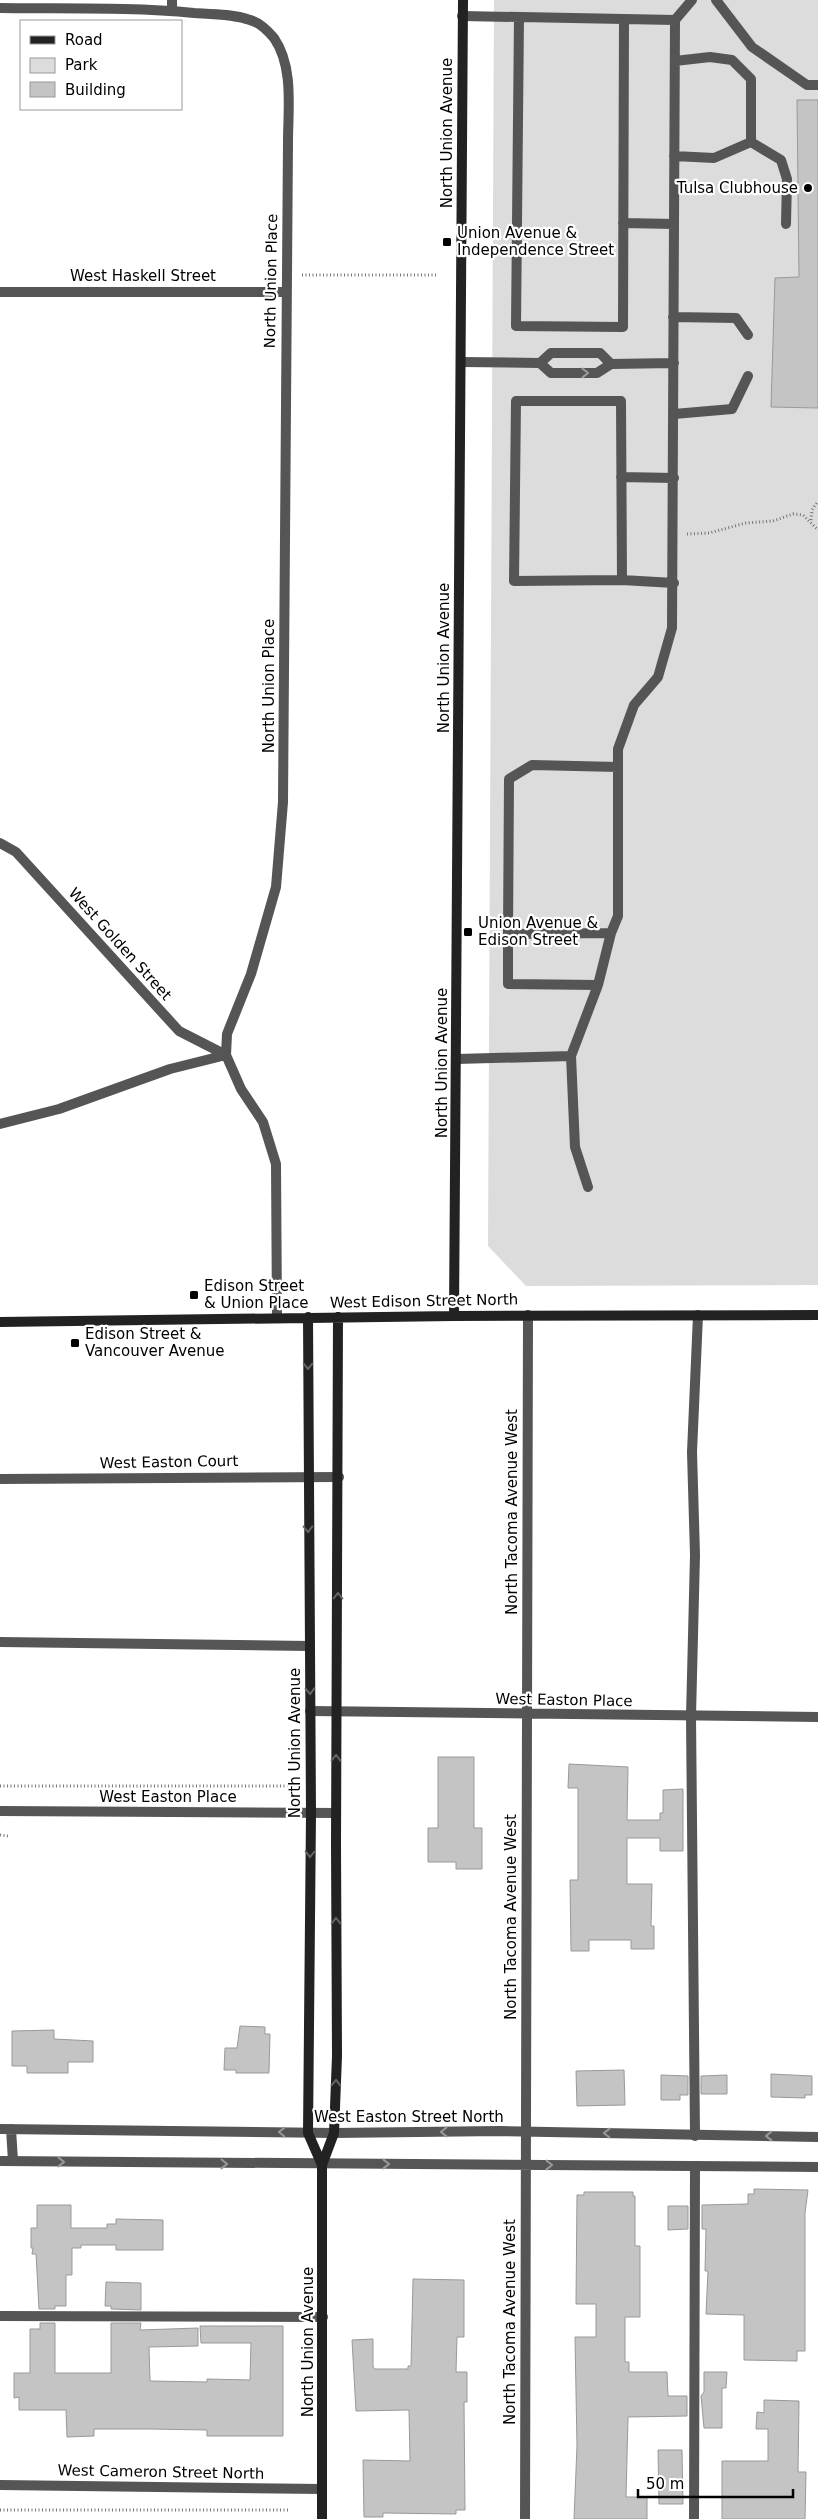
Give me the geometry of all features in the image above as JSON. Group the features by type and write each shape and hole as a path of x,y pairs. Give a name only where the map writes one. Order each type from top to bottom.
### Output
{"street":[{"path":"0,8 172,11 172,0"},
{"name":"North Union Avenue","path":"454,1316 463,0"},
{"path":"588,1187 575,1147 571,1056 598,985 610,933 618,916 618,748 634,705 658,677 667,652 672,628 674,583 675,20 692,0"},
{"path":"716,0 752,47 807,85 818,85"},
{"name":"North Union Place","path":"172,11 252,20 273,37 281,50 288,83 283,792 280,847 276,886 267,924 251,974 227,1034 226,1055 241,1089 263,1122 276,1164 277,1318"},
{"path":"462,16 675,20"},
{"path":"519,17 516,326 623,327 624,19"},
{"path":"675,61 710,57 732,60 751,79 751,142"},
{"path":"674,156 714,158 751,142"},
{"path":"751,142 781,160 787,179 786,224"},
{"path":"623,223 674,224"},
{"name":"West Haskell Street","path":"0,292 286,292"},
{"path":"674,317 736,318 748,335"},
{"path":"540,363 551,353 600,353 610,364"},
{"path":"461,362 540,363 551,373 598,373 610,364 674,363"},
{"path":"674,414 732,409 748,376"},
{"path":"622,580 621,401 516,401 514,581 622,580 674,583"},
{"path":"621,477 674,478"},
{"path":"598,985 508,984 509,779 532,765 618,767"},
{"name":"West Golden Street","path":"0,843 16,852 179,1031 226,1055"},
{"path":"508,934 610,933"},
{"path":"0,1124 59,1109 170,1069 226,1055"},
{"path":"457,1059 571,1056"},
{"name":"West Edison Street North","path":"0,1322 308,1317 818,1314"},
{"name":"North Tacoma Avenue West","path":"524,2519 528,1315"},
{"path":"695,2136 691,1716 695,1555 692,1452 698,1315"},
{"name":"North Union Avenue","path":"308,1317 307,1476 311,1813 308,2133 322,2165"},
{"name":"North Union Avenue","path":"322,2519 322,2165 334,2133 337,2056 338,1317"},
{"name":"West Easton Court","path":"0,1479 339,1477"},
{"path":"0,1642 309,1646"},
{"name":"West Easton Place","path":"310,1711 818,1718"},
{"name":"West Easton Place","path":"0,1811 336,1813"},
{"name":"West Easton Street North","path":"0,2129 308,2133 526,2132 818,2137"},
{"path":"12,2129 13,2161"},
{"path":"0,2161 322,2165 818,2167"},
{"path":"694,2519 695,2166"},
{"path":"0,2316 323,2317"},
{"name":"West Cameron Street North","path":"0,2485 322,2489"}],"path":[{"path":"286,275 437,275"},
{"path":"811,521 812,510 818,501"},
{"path":"674,534 708,533 746,523 773,521 793,514 803,515 818,530"},
{"path":"0,1786 301,1786"},
{"path":"0,1835 8,1836"},
{"path":"0,2510 290,2510"}],"green space":[{"path":"494,0 818,0 818,1285 526,1286 488,1246"}],"building":[{"name":"Tulsa Clubhouse","path":"797,100 818,100 818,408 771,407 775,278 799,277"},
{"path":"438,1757 474,1757 474,1828 482,1828 482,1869 456,1869 456,1862 428,1862 428,1828 438,1828"},
{"path":"569,1764 628,1767 627,1820 660,1820 660,1813 663,1813 663,1790 683,1789 683,1851 660,1851 660,1838 627,1838 627,1884 652,1884 651,1926 654,1926 654,1949 631,1949 631,1940 589,1940 589,1951 571,1951 570,1880 578,1880 578,1788 568,1788"},
{"path":"240,2026 265,2027 265,2034 270,2034 269,2073 236,2073 236,2070 224,2070 225,2048 237,2048"},
{"path":"54,2030 54,2039 93,2041 93,2062 68,2062 68,2073 27,2073 27,2066 12,2066 12,2031"},
{"path":"624,2070 625,2105 577,2106 576,2071"},
{"path":"771,2074 812,2076 812,2095 805,2095 805,2098 771,2097"},
{"path":"661,2075 688,2076 688,2095 680,2095 680,2100 661,2100"},
{"path":"727,2075 727,2094 701,2094 701,2076"},
{"path":"754,2189 808,2190 805,2213 805,2351 797,2351 797,2361 744,2360 744,2315 706,2314 708,2271 705,2271 706,2229 702,2229 702,2205 748,2204 748,2194 754,2194"},
{"path":"584,2192 633,2192 633,2196 635,2196 635,2246 640,2246 640,2317 625,2317 625,2362 629,2362 629,2372 667,2372 668,2396 687,2396 687,2416 628,2417 626,2497 647,2497 647,2519 574,2519 577,2446 575,2337 596,2337 596,2304 576,2304 577,2195 584,2195"},
{"path":"37,2205 71,2205 71,2228 107,2228 107,2224 116,2224 116,2219 163,2220 163,2250 116,2250 116,2245 81,2245 81,2248 72,2248 72,2275 66,2275 66,2306 55,2306 55,2309 39,2309 36,2254 32,2254 33,2248 31,2248 31,2228 37,2228"},
{"path":"668,2206 688,2206 688,2229 668,2230"},
{"path":"413,2279 464,2280 464,2337 457,2337 456,2372 467,2372 467,2402 464,2402 465,2510 456,2510 456,2514 383,2513 383,2517 364,2517 363,2460 410,2461 409,2410 356,2411 352,2340 373,2339 373,2367 375,2369 408,2369 408,2366 411,2366"},
{"path":"106,2282 141,2283 141,2310 111,2309 111,2306 105,2306"},
{"path":"40,2323 55,2323 55,2373 111,2373 111,2323 141,2323 140,2330 198,2328 198,2346 149,2347 150,2381 207,2382 207,2379 250,2380 251,2343 201,2343 200,2326 283,2326 283,2436 207,2436 207,2430 94,2429 94,2436 67,2437 66,2410 19,2410 19,2397 14,2398 14,2373 30,2373 30,2329 40,2329"},
{"path":"704,2372 727,2372 726,2388 722,2388 722,2428 704,2428 701,2396 704,2392"},
{"path":"764,2400 799,2401 798,2472 806,2472 805,2519 722,2519 722,2461 768,2461 768,2429 756,2429 757,2412 764,2413"},
{"path":"658,2450 682,2450 683,2504 659,2504"}],"place":[{"name":"Tulsa Clubhouse","path":"808,188"},
{"name":"Union Avenue & Independence Street","path":"447,242"},
{"name":"Union Avenue & Edison Street","path":"468,932"},
{"name":"Edison Street & Union Place","path":"194,1295"},
{"name":"Edison Street & Vancouver Avenue","path":"75,1343"}]}
